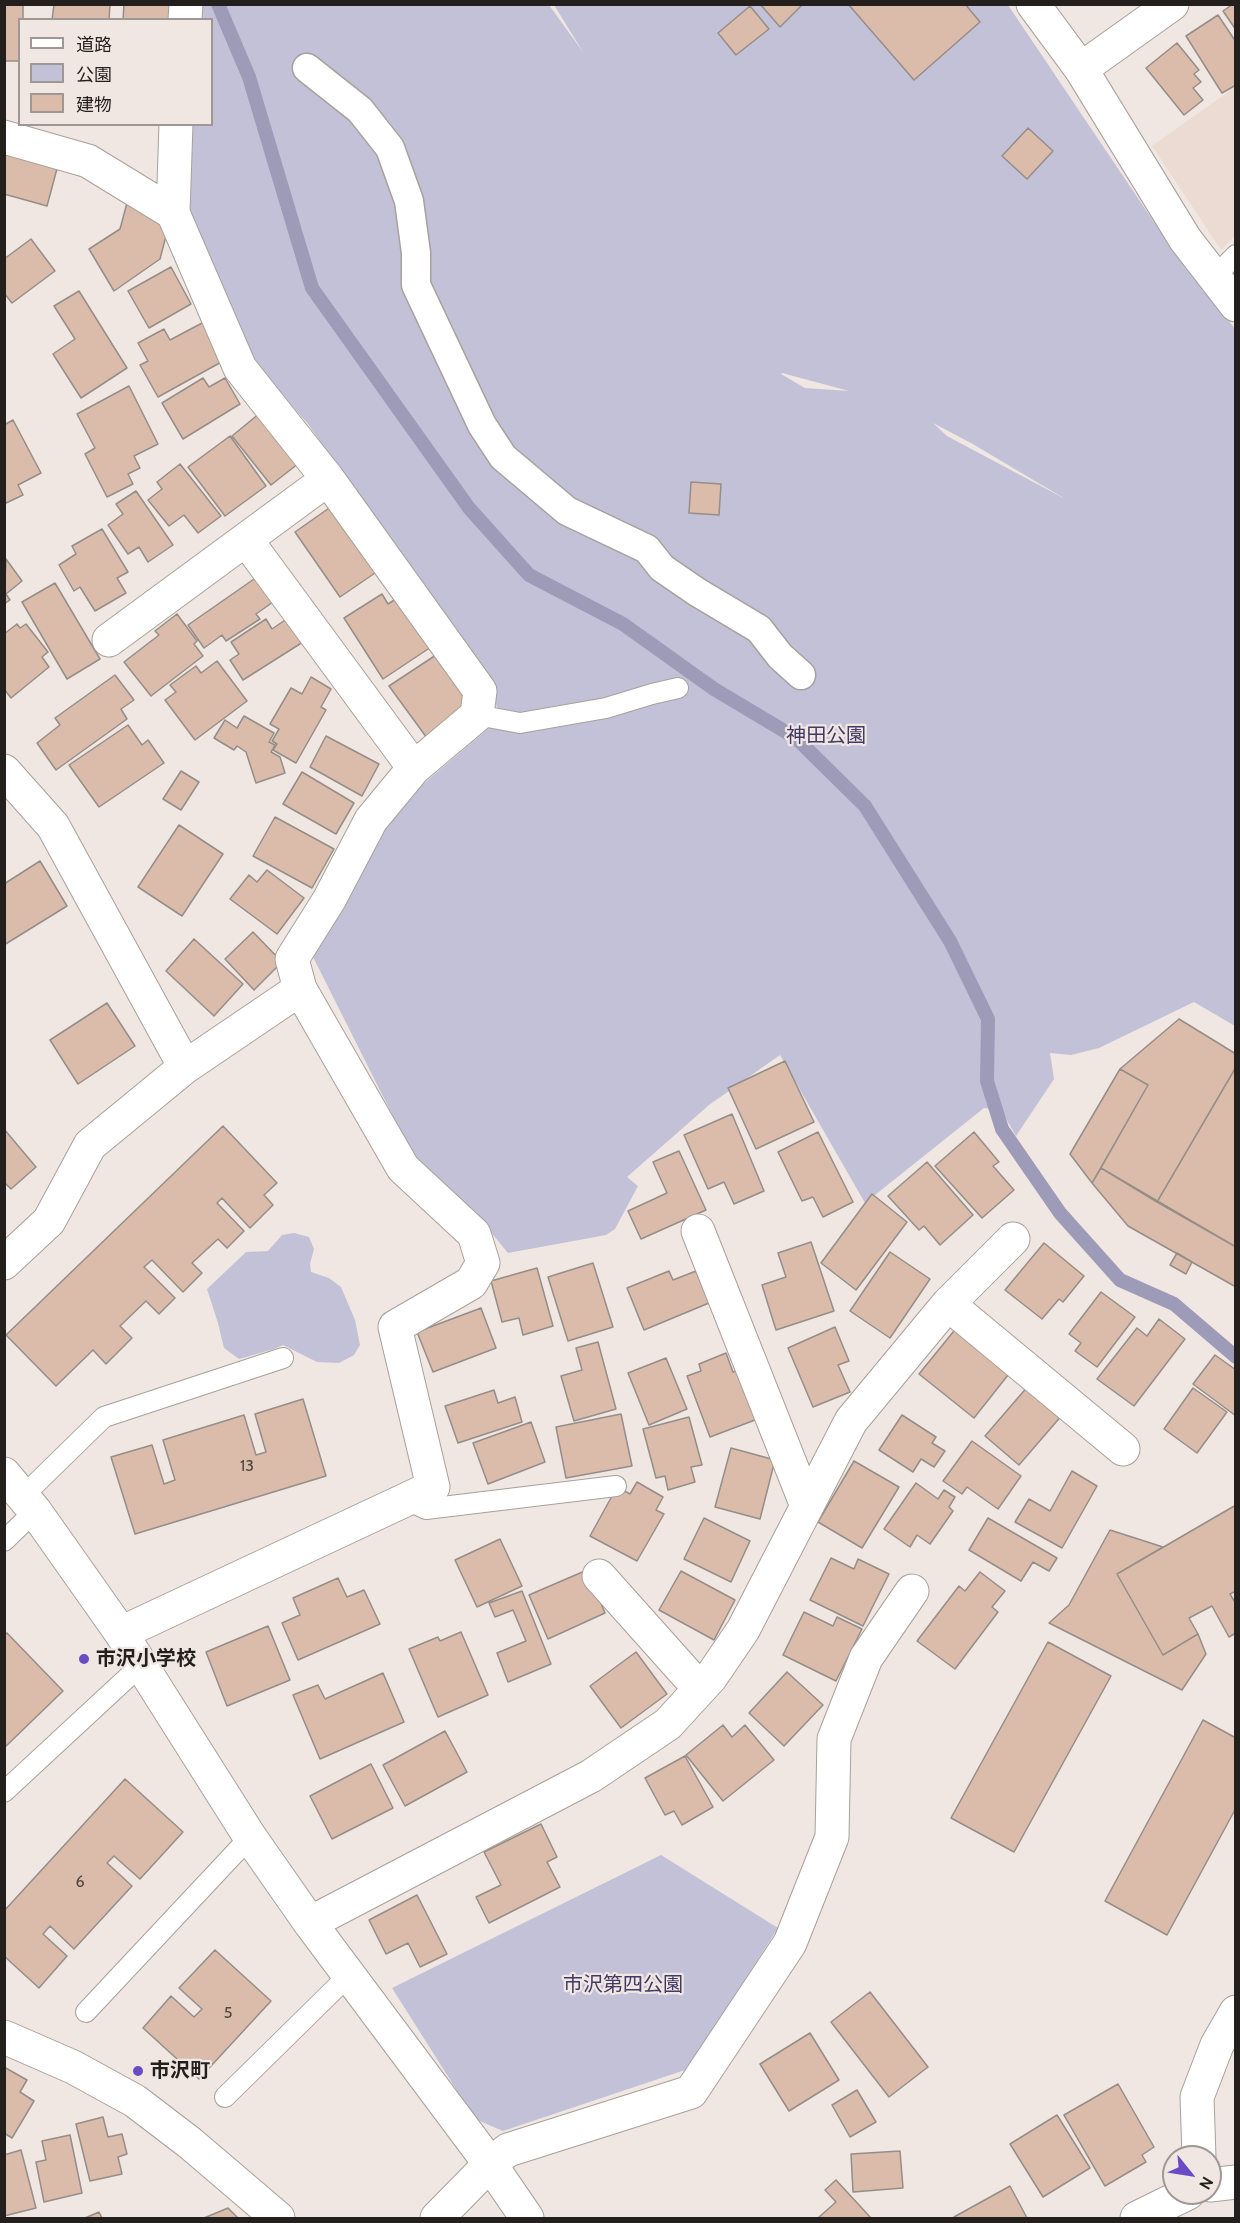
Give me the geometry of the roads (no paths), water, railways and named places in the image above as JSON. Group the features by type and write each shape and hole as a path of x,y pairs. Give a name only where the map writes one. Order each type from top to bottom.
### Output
{"street":[{"path":"1033,4 1081,69 1185,239 1225,266 1236,305"},
{"path":"1081,69 1172,4"},
{"path":"307,68 360,110 390,148 409,201 416,253 416,285 482,425 503,457 567,511 647,549 662,568 759,629 780,656 801,675"},
{"path":"121,1633 433,1488 394,1327 471,1283 483,1263 474,1234 403,1168 300,989 292,959 329,900 371,820 414,768 477,715 480,692 328,479 240,368 173,213 176,126"},
{"path":"4,137 88,161 173,213"},
{"path":"109,640 247,541 328,479"},
{"path":"247,541 414,768"},
{"path":"4,771 53,826 185,1067"},
{"path":"4,1263 49,1221 90,1144 185,1067 300,989"},
{"path":"698,1231 807,1506"},
{"path":"310,1923 591,1776 668,1724 711,1677 743,1630 851,1421 948,1304 1013,1239"},
{"path":"948,1304 1123,1449"},
{"path":"21,1494 121,1633 249,1837 310,1923 490,2164 527,2218"},
{"path":"599,1576 700,1689"},
{"path":"436,2218 490,2164 508,2150 691,2092 790,1943 832,1837 834,1739 866,1658 912,1591"},
{"path":"1199,2145 1197,2097 1217,2045 1236,2012"},
{"path":"4,2037 73,2067 135,2102 190,2143 278,2218"},
{"path":"1137,2218 1164,2205"}],"lane":[{"path":"477,715 520,723 606,708 678,688"},
{"path":"4,1541 21,1494 104,1417 284,1358"},
{"path":"407,1500 426,1509 616,1486"},
{"path":"4,1792 140,1666"},
{"path":"86,2012 249,1837"},
{"path":"225,2097 349,1975"}],"waterway":[{"path":"218,4 249,77 312,288 469,508 529,575 623,624 714,689 796,738 865,806 950,941 988,1019 987,1081 1002,1129 1060,1213 1120,1280 1174,1304 1236,1357"}],"place":[{"name":"市沢小学校","path":"84,1659"},
{"name":"市沢町","path":"138,2071"}],"park label":[{"name":"神田公園","path":"826,736"},
{"name":"市沢第四公園","path":"623,1985"}]}
